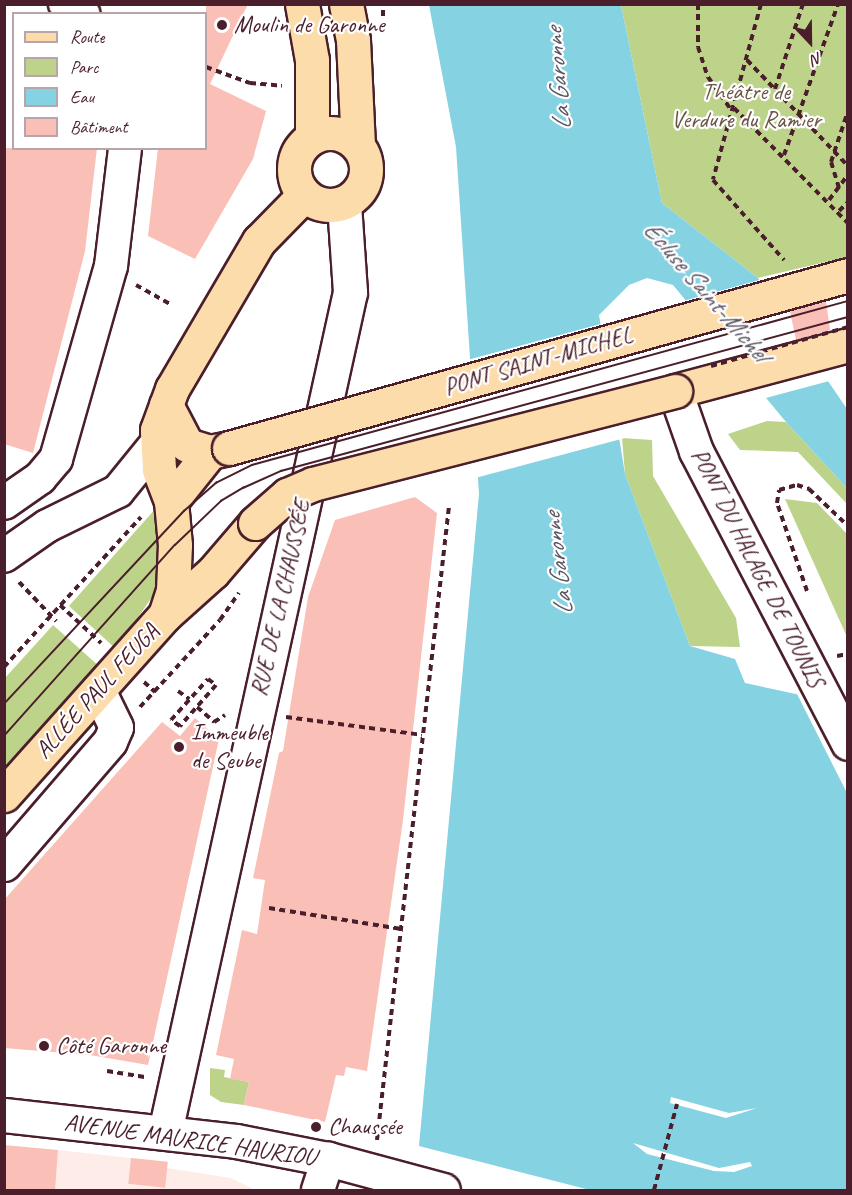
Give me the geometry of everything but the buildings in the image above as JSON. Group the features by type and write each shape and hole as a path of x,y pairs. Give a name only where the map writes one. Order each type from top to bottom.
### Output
{"main road":[{"path":"302,4 313,88 312,137 294,164 304,195 324,205 344,203 362,188 366,177 364,155 358,145 338,133 312,137"},
{"path":"346,4 353,40 358,145"},
{"path":"220,450 187,445 165,425 190,355 259,241 304,195"},
{"name":"PONT SAINT-MICHEL","path":"220,450 848,275"},
{"path":"675,391 848,345"},
{"name":"ALLÉE PAUL FEUGA","path":"4,795 165,615 213,572 255,523 287,495 313,484 675,391"},
{"name":"ALLÉE PAUL FEUGA","path":"165,425 158,506 176,572 165,615"},
{"path":"158,506 220,450"}],"street":[{"path":"65,4 80,12"},
{"path":"4,503 40,478 56,459 111,266 125,150"},
{"name":"RUE DE LA CHAUSSÉE","path":"165,1132 350,292 344,203"},
{"name":"PONT DU HALAGE DE TOUNIS","path":"675,391 700,458 848,742"},
{"path":"8,566 47,526 118,491 165,425"},
{"path":"4,864 110,741 116,727 98,690"},
{"name":"AVENUE MAURICE HAURIOU","path":"4,1115 165,1132 328,1159 443,1191"},
{"path":"318,1191 328,1159"}],"path":[{"path":"382,20 383,4"},
{"path":"698,4 698,47 708,77 733,110 829,200 848,223"},
{"path":"761,4 714,180 788,264"},
{"path":"775,89 803,4"},
{"path":"784,156 838,4"},
{"path":"746,60 848,166"},
{"path":"207,67 250,83 313,88"},
{"path":"839,188 831,162 832,150 848,111"},
{"path":"829,200 848,175"},
{"path":"839,212 848,202"},
{"path":"135,285 172,305"},
{"path":"711,366 848,327"},
{"path":"810,600 776,496 786,486 809,489 848,526"},
{"path":"4,667 60,605 158,506"},
{"path":"376,1147 449,506"},
{"path":"8,566 56,621"},
{"path":"147,701 231,608 241,585"},
{"path":"60,605 123,663"},
{"path":"835,656 848,654"},
{"path":"208,679 216,685 180,726 171,720 189,699 208,679"},
{"path":"178,691 189,699"},
{"path":"197,707 214,722"},
{"path":"282,717 422,735"},
{"path":"269,908 401,929"},
{"path":"107,1071 140,1076"},
{"path":"654,1191 677,1104"}],"shaded area":[{"path":"58,1150 167,1162 167,1168 231,1178 255,1190 55,1190"}],"green space":[{"name":"Théâtre de Verdure du Ramier","path":"621,5 847,5 847,257 758,278 662,203"},
{"path":"767,421 786,422 847,488 847,504 798,452 740,450 728,434"},
{"path":"622,438 652,440 653,476 736,618 740,647 690,646 625,474"},
{"path":"785,499 817,503 847,534 847,637"},
{"path":"157,507 163,563 159,587 116,649 69,606"},
{"path":"53,625 100,667 5,774 5,678"},
{"path":"210,1068 225,1070 224,1077 249,1082 244,1105 221,1102 210,1095"}],"water":[{"path":"429,5 621,5 662,203 758,278 847,409 847,488 786,422 673,285 647,278 629,285 599,315 625,474 690,646 735,659 745,683 847,705 847,1190 590,1190 419,1146 479,494 456,147","holes":["671,1097 729,1113 757,1108 726,1118 670,1103","633,1143 719,1168 750,1162 752,1166 734,1172 714,1171 647,1154"]}],"pier":[{"path":"763,279 801,329 833,380 762,399 683,301"},
{"path":"604,323 625,438 475,478 467,360"},
{"path":"796,692 842,701 847,712 847,793"}],"tram line":[{"path":"4,704 184,511 216,483 252,465 848,301"},
{"path":"4,736 175,545 221,501 243,488 281,471 848,317"}],"place":[{"name":"Moulin de Garonne","path":"222,25"},
{"name":"Immeuble de Seube","path":"179,747"},
{"name":"Côté Garonne","path":"44,1046"},
{"name":"Chaussée","path":"316,1127"}],"water label":[{"name":"La Garonne","path":"558,79"},
{"name":"Écluse Saint-Michel","path":"706,291"},
{"name":"La Garonne","path":"558,564"}]}
